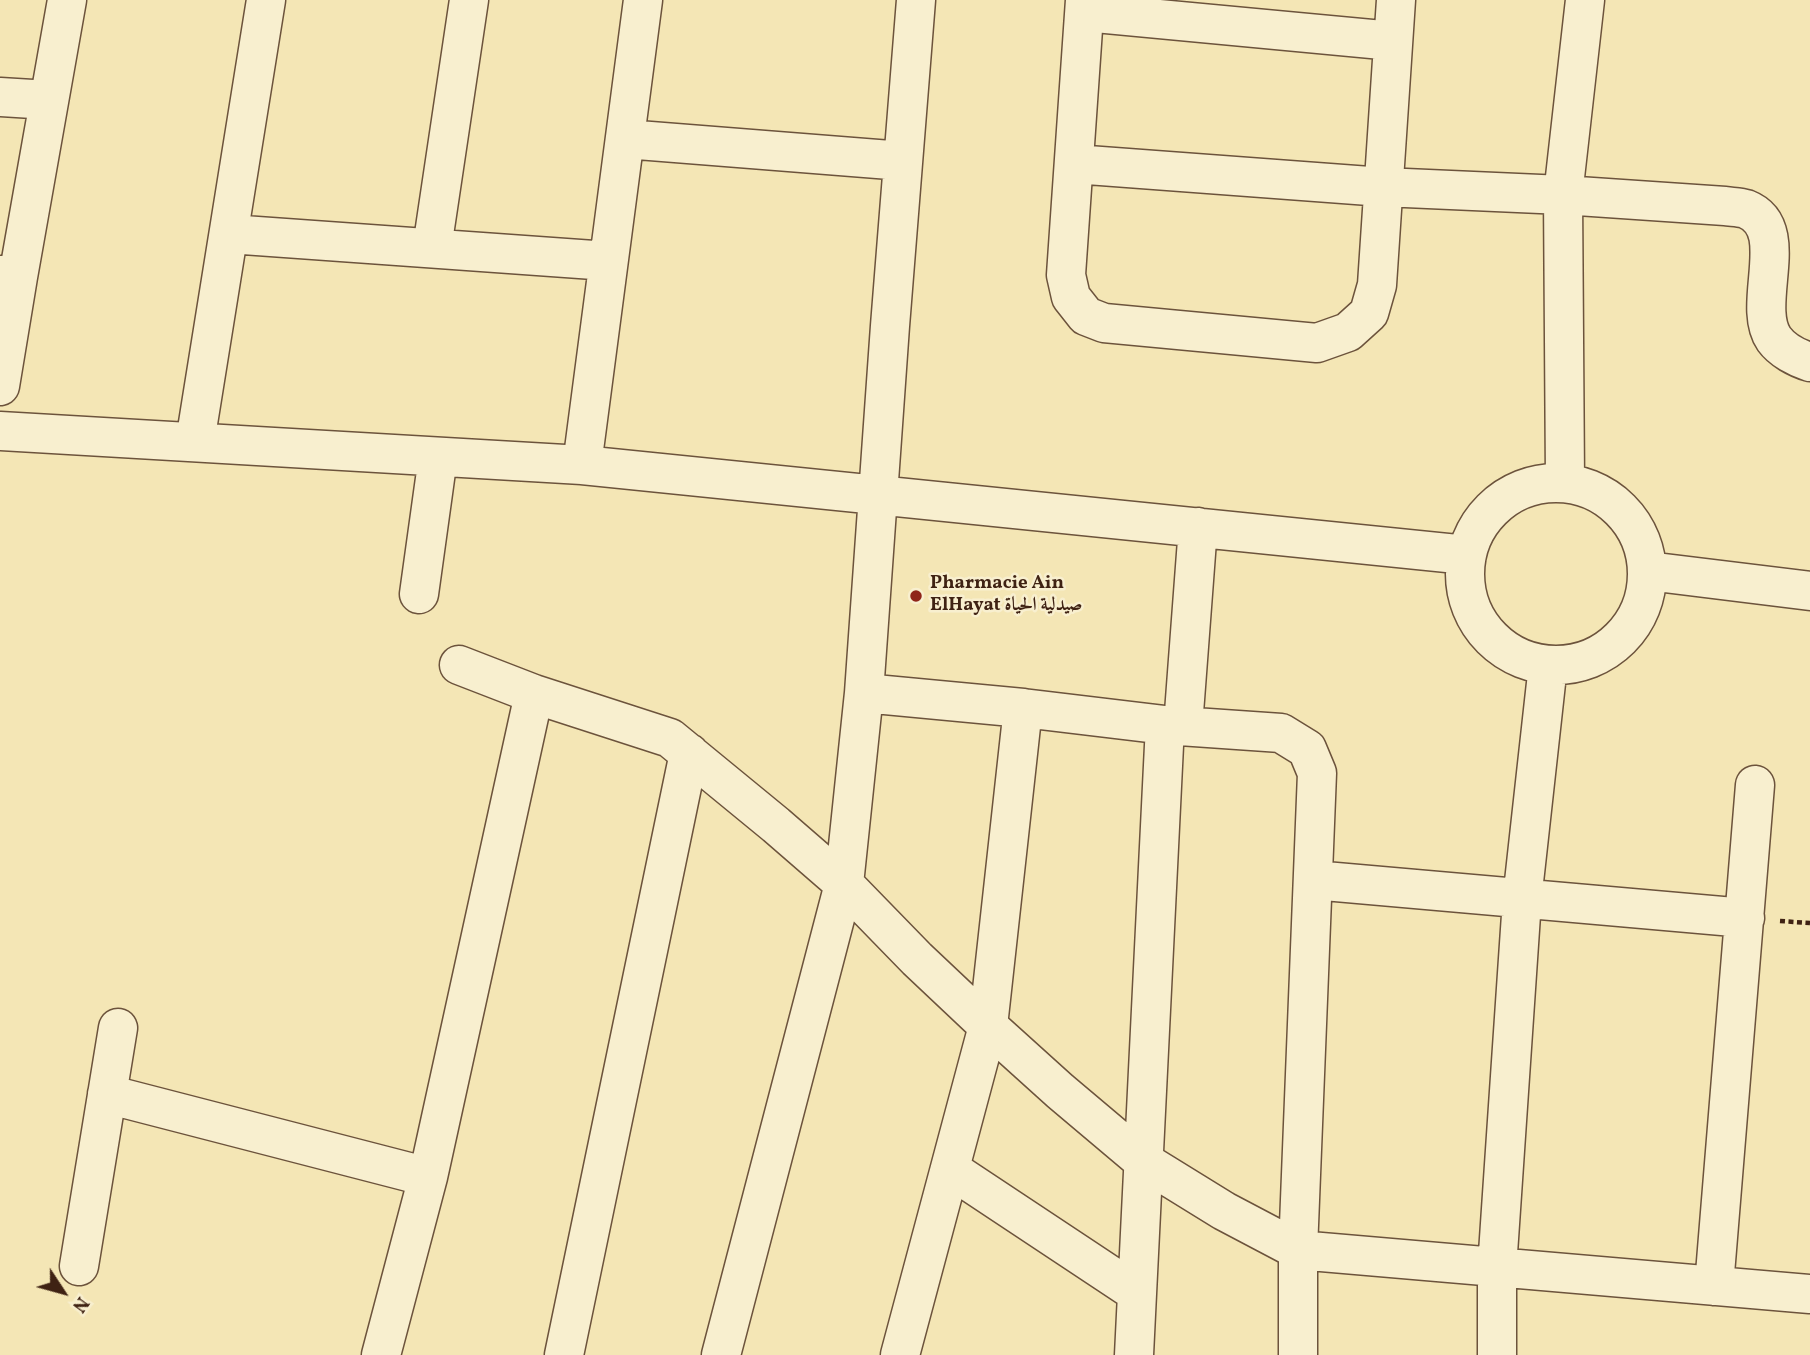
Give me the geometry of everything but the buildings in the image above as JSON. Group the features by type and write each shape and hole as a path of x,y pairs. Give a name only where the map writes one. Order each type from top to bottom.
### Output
{"street":[{"path":"0,386 9,276 49,100 67,0"},
{"path":"195,442 266,0"},
{"path":"432,248 469,0"},
{"path":"582,465 643,0"},
{"path":"721,1355 844,884 864,693 916,0"},
{"path":"1393,41 1229,13 1085,6 1066,275 1071,297 1086,316 1104,323 1318,343 1348,332 1370,313 1377,285 1396,0"},
{"path":"1565,482 1563,195 1585,0"},
{"path":"0,97 49,100"},
{"path":"625,139 903,161"},
{"path":"1074,164 1383,187 1563,195 1746,209 1761,220 1769,236 1766,318 1774,339 1795,357 1810,362"},
{"path":"229,234 608,261"},
{"path":"0,430 582,465 1467,555"},
{"path":"419,594 438,457"},
{"path":"1565,482 1587,487 1607,497 1624,511 1645,550 1648,571 1646,593 1639,614 1626,633 1610,648 1591,659 1548,665 1526,661 1506,651 1490,637 1476,619 1468,598 1465,576 1467,555 1474,534 1486,515 1503,500 1522,489 1565,482"},
{"path":"1134,1355 1143,1161 1173,726 1198,527"},
{"path":"1648,571 1810,591"},
{"path":"458,664 534,694 670,738 844,884 917,959 988,1026 1143,1161 1224,1211 1298,1250 1810,1294"},
{"path":"1497,1355 1497,1268 1522,900 1548,665"},
{"path":"864,693 1173,726 1281,733 1307,749 1317,774 1298,1250 1298,1355"},
{"path":"381,1355 428,1177 534,694"},
{"path":"900,1355 988,1026 1023,708"},
{"path":"564,1355 689,753"},
{"path":"1714,1286 1755,785"},
{"path":"1313,880 1745,918"},
{"path":"79,1266 118,1028"},
{"path":"107,1094 428,1177"},
{"path":"950,1168 1137,1293"}],"place":[{"name":"Pharmacie Ain ElHayat صيدلية الحياة","path":"916,596"}]}
